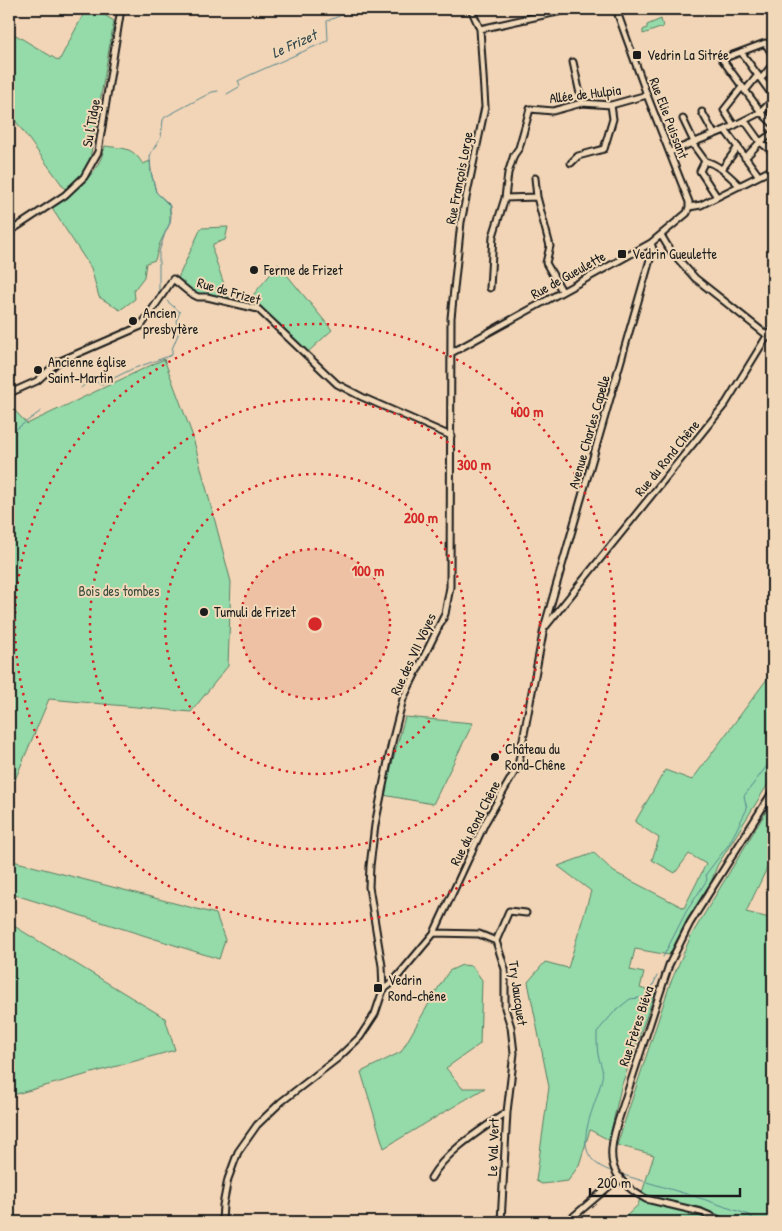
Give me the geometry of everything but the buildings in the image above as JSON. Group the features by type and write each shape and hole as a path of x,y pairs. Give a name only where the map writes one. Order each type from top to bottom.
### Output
{"street":[{"name":"Su l'Tîdge","path":"9,232 65,195 84,177 98,152 122,9"},
{"name":"Rue François Lorge","path":"451,353 451,318 461,222 485,107 480,30 471,9"},
{"path":"480,30 571,9"},
{"name":"Rue Elie Puissant","path":"616,9 689,202 689,208"},
{"path":"773,55 765,43 722,59 761,112 773,124"},
{"path":"670,152 745,121 761,112 773,98 741,52"},
{"path":"573,62 582,103"},
{"path":"734,126 724,110 744,89 773,64"},
{"name":"Allée de Hulpia","path":"505,198 508,173 514,155 519,148 530,109 553,111 582,103 611,105 647,95"},
{"path":"570,163 578,156 604,149 613,119 611,105"},
{"path":"702,112 714,134"},
{"path":"683,119 693,142 705,161 722,169 740,186"},
{"path":"745,121 760,142 773,152"},
{"path":"726,130 759,176"},
{"path":"745,158 760,142 773,133"},
{"path":"722,169 738,147"},
{"path":"705,161 700,171 717,197"},
{"path":"689,208 701,205 773,169"},
{"path":"535,178 537,197 550,246 546,263 562,291"},
{"path":"490,288 493,236 505,198 537,197"},
{"name":"Rue de Gueulette","path":"451,353 651,243 687,213 689,208"},
{"path":"661,235 670,250 695,278 773,340"},
{"name":"Avenue Charles Capelle","path":"544,628 653,249 651,243"},
{"name":"Rue de Frizet","path":"9,396 12,392 37,381 58,362 141,326 172,279 198,297 207,297 258,309 337,384 451,436"},
{"name":"Rue du Rond Chêne","path":"222,1222 228,1179 238,1152 257,1125 281,1102 338,1058 360,1037 375,1014 383,990 393,982 434,933 485,823 518,766 544,628 726,403 773,330"},
{"name":"Rue des VII Vôyes","path":"383,990 382,966 369,887 374,825 403,699 445,614 450,587 451,353"},
{"name":"Rue Frères Biéva","path":"724,1222 701,1212 646,1198 633,1191 619,1177 615,1169 611,1151 612,1142 669,965 690,923 773,791"},
{"path":"434,933 479,934 496,941 509,911 526,913"},
{"name":"Try Jaucquet","path":"496,941 505,969 505,1008 512,1027 514,1053 507,1112"},
{"name":"Le Val Vert","path":"431,1178 437,1167 474,1134 507,1112"},
{"name":"Le Val Vert","path":"501,1222 507,1112"},
{"path":"567,1222 619,1177"}],"green space":[{"path":"71,9 95,9 114,21 90,159 84,174 65,189 9,112 9,31 59,61 83,15"},
{"path":"661,19 663,27 643,34 643,30 647,28 647,25"},
{"path":"105,146 127,149 135,154 143,164 150,161 156,192 170,206 170,223 160,243 155,260 146,263 144,277 134,290 135,299 120,310 99,297 91,268 51,207 85,181 97,166"},
{"path":"228,227 225,240 213,244 213,252 229,299 194,293 178,278 201,228"},
{"path":"278,264 332,330 308,352 262,309 248,303"},
{"name":"Bois des tombes","path":"164,359 192,434 231,582 228,666 191,712 49,699 9,794 9,404 27,424"},
{"path":"773,671 773,776 717,866 710,885 688,918 669,955 635,949 630,970 644,973 640,988 655,993 621,1087 609,1140 590,1130 579,1165 568,1181 542,1184 536,1181 549,1087 528,982 545,962 568,968 591,891 558,866 594,853 614,872 684,908 706,864 689,854 675,873 652,860 659,838 635,822 665,770 692,780"},
{"path":"405,717 473,723 433,804 383,795"},
{"path":"773,800 773,869 767,868 746,912 773,919 773,1222 620,1222 638,1205 654,1155 617,1145 670,984 691,936"},
{"path":"9,860 216,914 225,940 219,959 9,893"},
{"path":"9,923 165,1018 175,1050 9,1096"},
{"path":"462,965 472,966 482,980 480,1044 446,1068 462,1088 485,1088 384,1148 361,1072 401,1052 449,971"}],"waterway":[{"name":"Le Frizet","path":"227,94 239,87 238,81 327,41 327,21 356,9"},
{"name":"Le Frizet","path":"159,295 159,252 171,216 169,204 156,192 151,172 151,153 161,137 165,117 212,92 218,91"},
{"name":"Le Frizet","path":"96,382 102,384 132,369 172,355 172,349 179,332 176,321 180,312 167,301"},
{"name":"Le Frizet","path":"81,388 90,380 94,381"},
{"name":"Le Frizet","path":"15,430 41,411"},
{"path":"663,957 686,912 707,880 706,874 729,844 747,809 744,796 773,758"},
{"path":"614,1172 599,1165 590,1156 586,1145 586,1132 602,1075 597,1047 597,1032 615,1011 630,999 648,997 657,976"},
{"path":"620,1174 749,1215 757,1222"}],"place":[{"name":"Vedrin La Sitrée","path":"637,55"},
{"name":"Vedrin Gueulette","path":"622,254"},
{"name":"Ferme de Frizet","path":"254,270"},
{"name":"Ancien presbytère","path":"133,321"},
{"name":"Ancienne église Saint-Martin","path":"38,370"},
{"name":"Tumuli de Frizet","path":"204,612"},
{"name":"Château du Rond-Chêne","path":"495,757"},
{"name":"Vedrin Rond-chêne","path":"378,988"}]}
